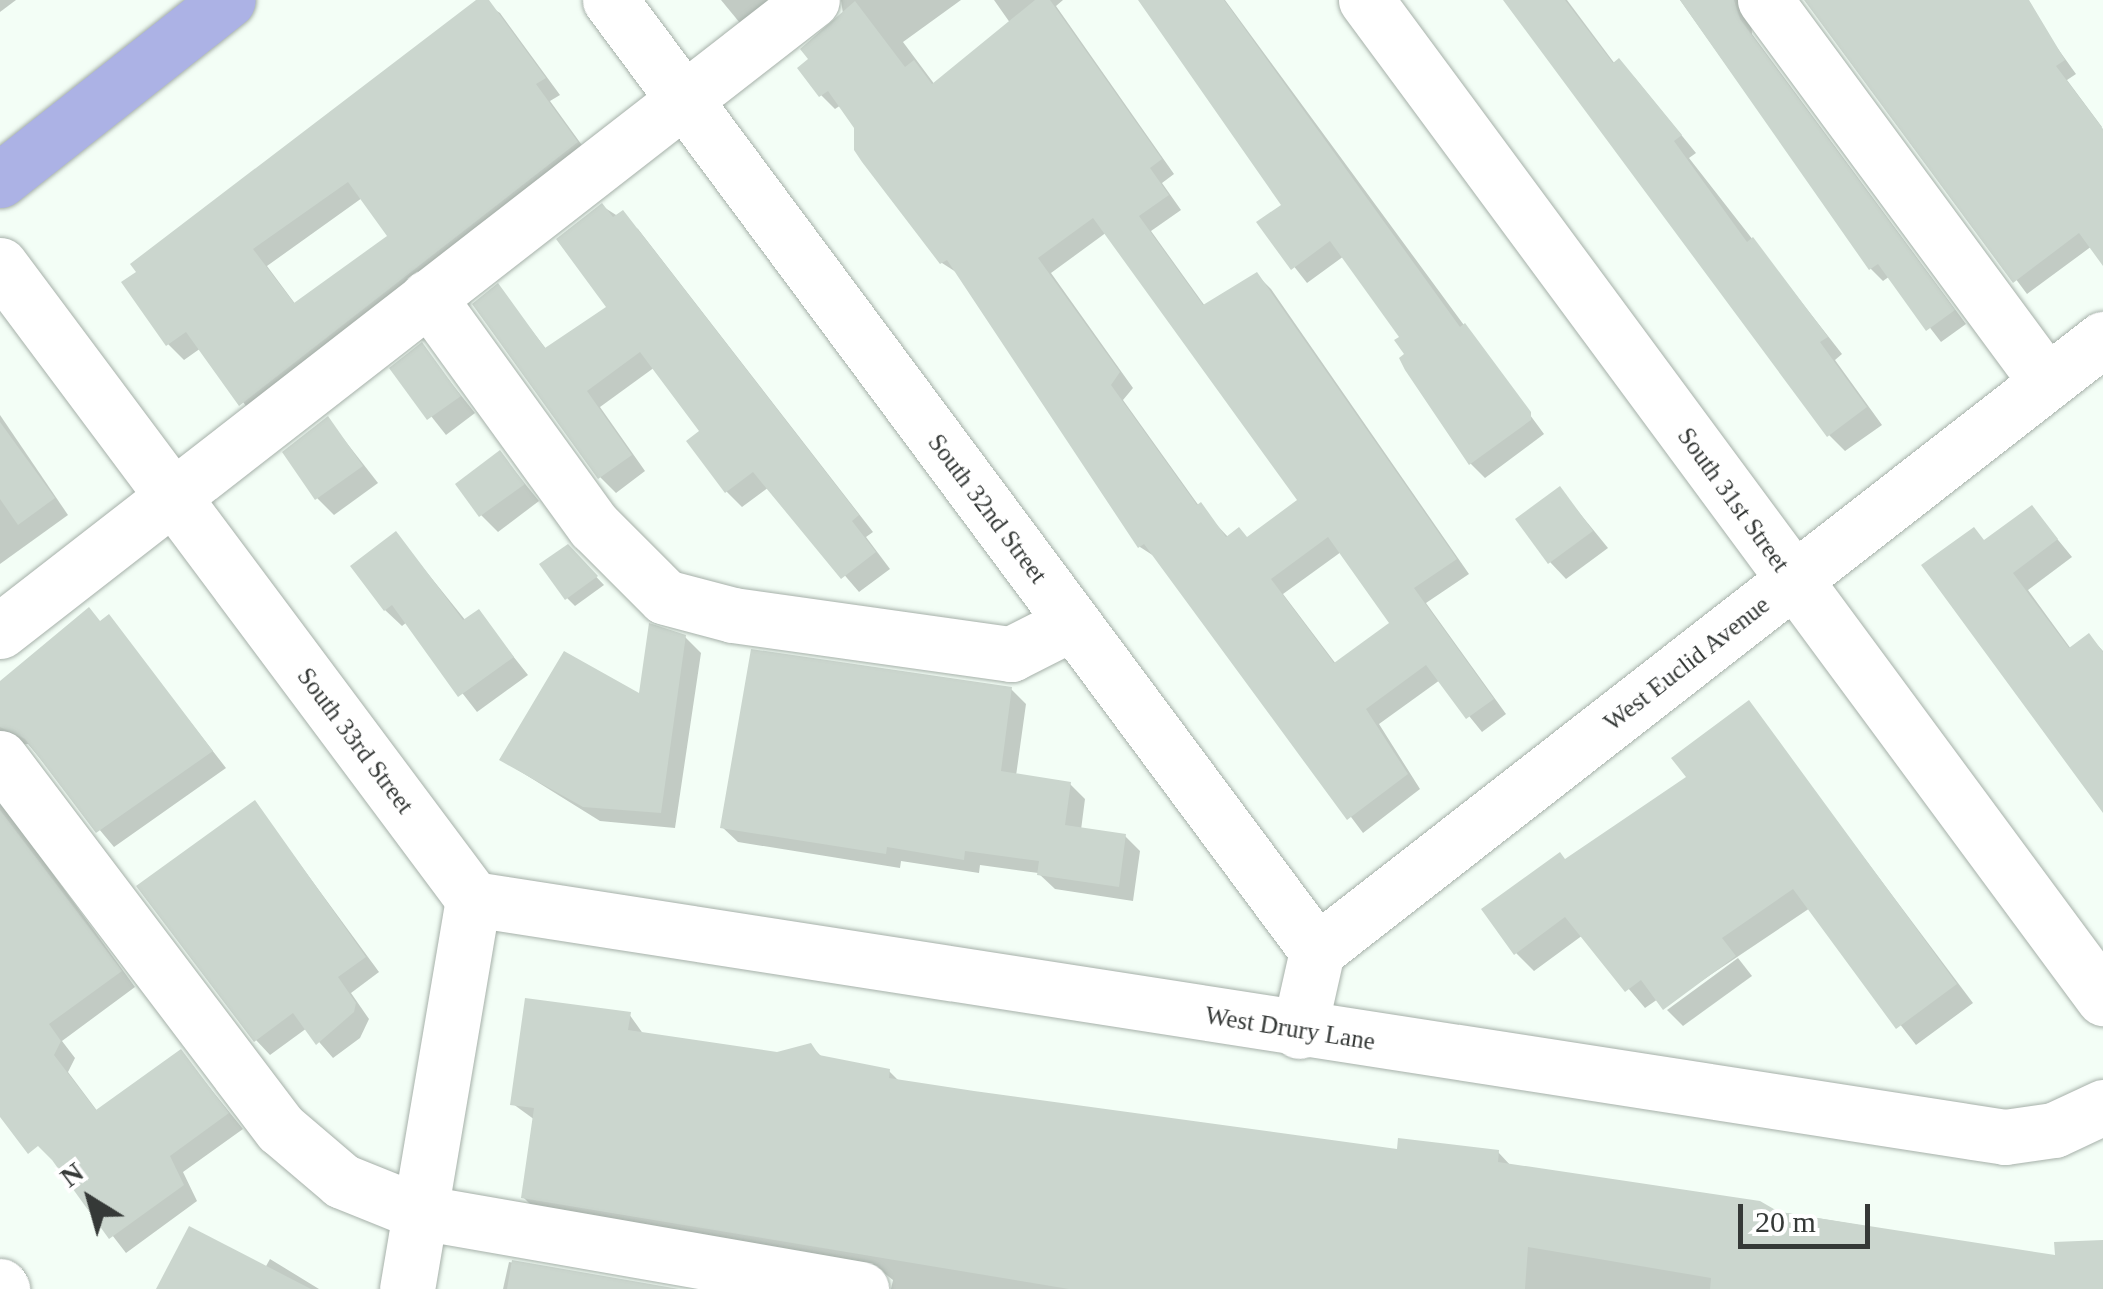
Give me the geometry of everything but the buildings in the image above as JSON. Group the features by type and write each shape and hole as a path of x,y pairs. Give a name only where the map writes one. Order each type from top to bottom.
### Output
{"main road":[{"path":"5,166 228,0"}],"street":[{"name":"South 32nd Street","path":"610,0 1317,951"},
{"path":"0,631 812,0"},
{"name":"South 31st Street","path":"1366,0 2103,998"},
{"path":"1765,0 2048,382"},
{"name":"South 33rd Street","path":"0,265 473,898"},
{"path":"428,297 594,526 665,597 733,615 1010,654 1072,623"},
{"name":"West Euclid Avenue","path":"1317,951 2103,339"},
{"path":"0,758 281,1129 342,1181 420,1212 861,1289"},
{"path":"407,1289 473,898"},
{"name":"West Drury Lane","path":"473,898 1299,1031 2005,1137 2054,1130 2103,1107"},
{"path":"1299,1031 1317,951"}]}
